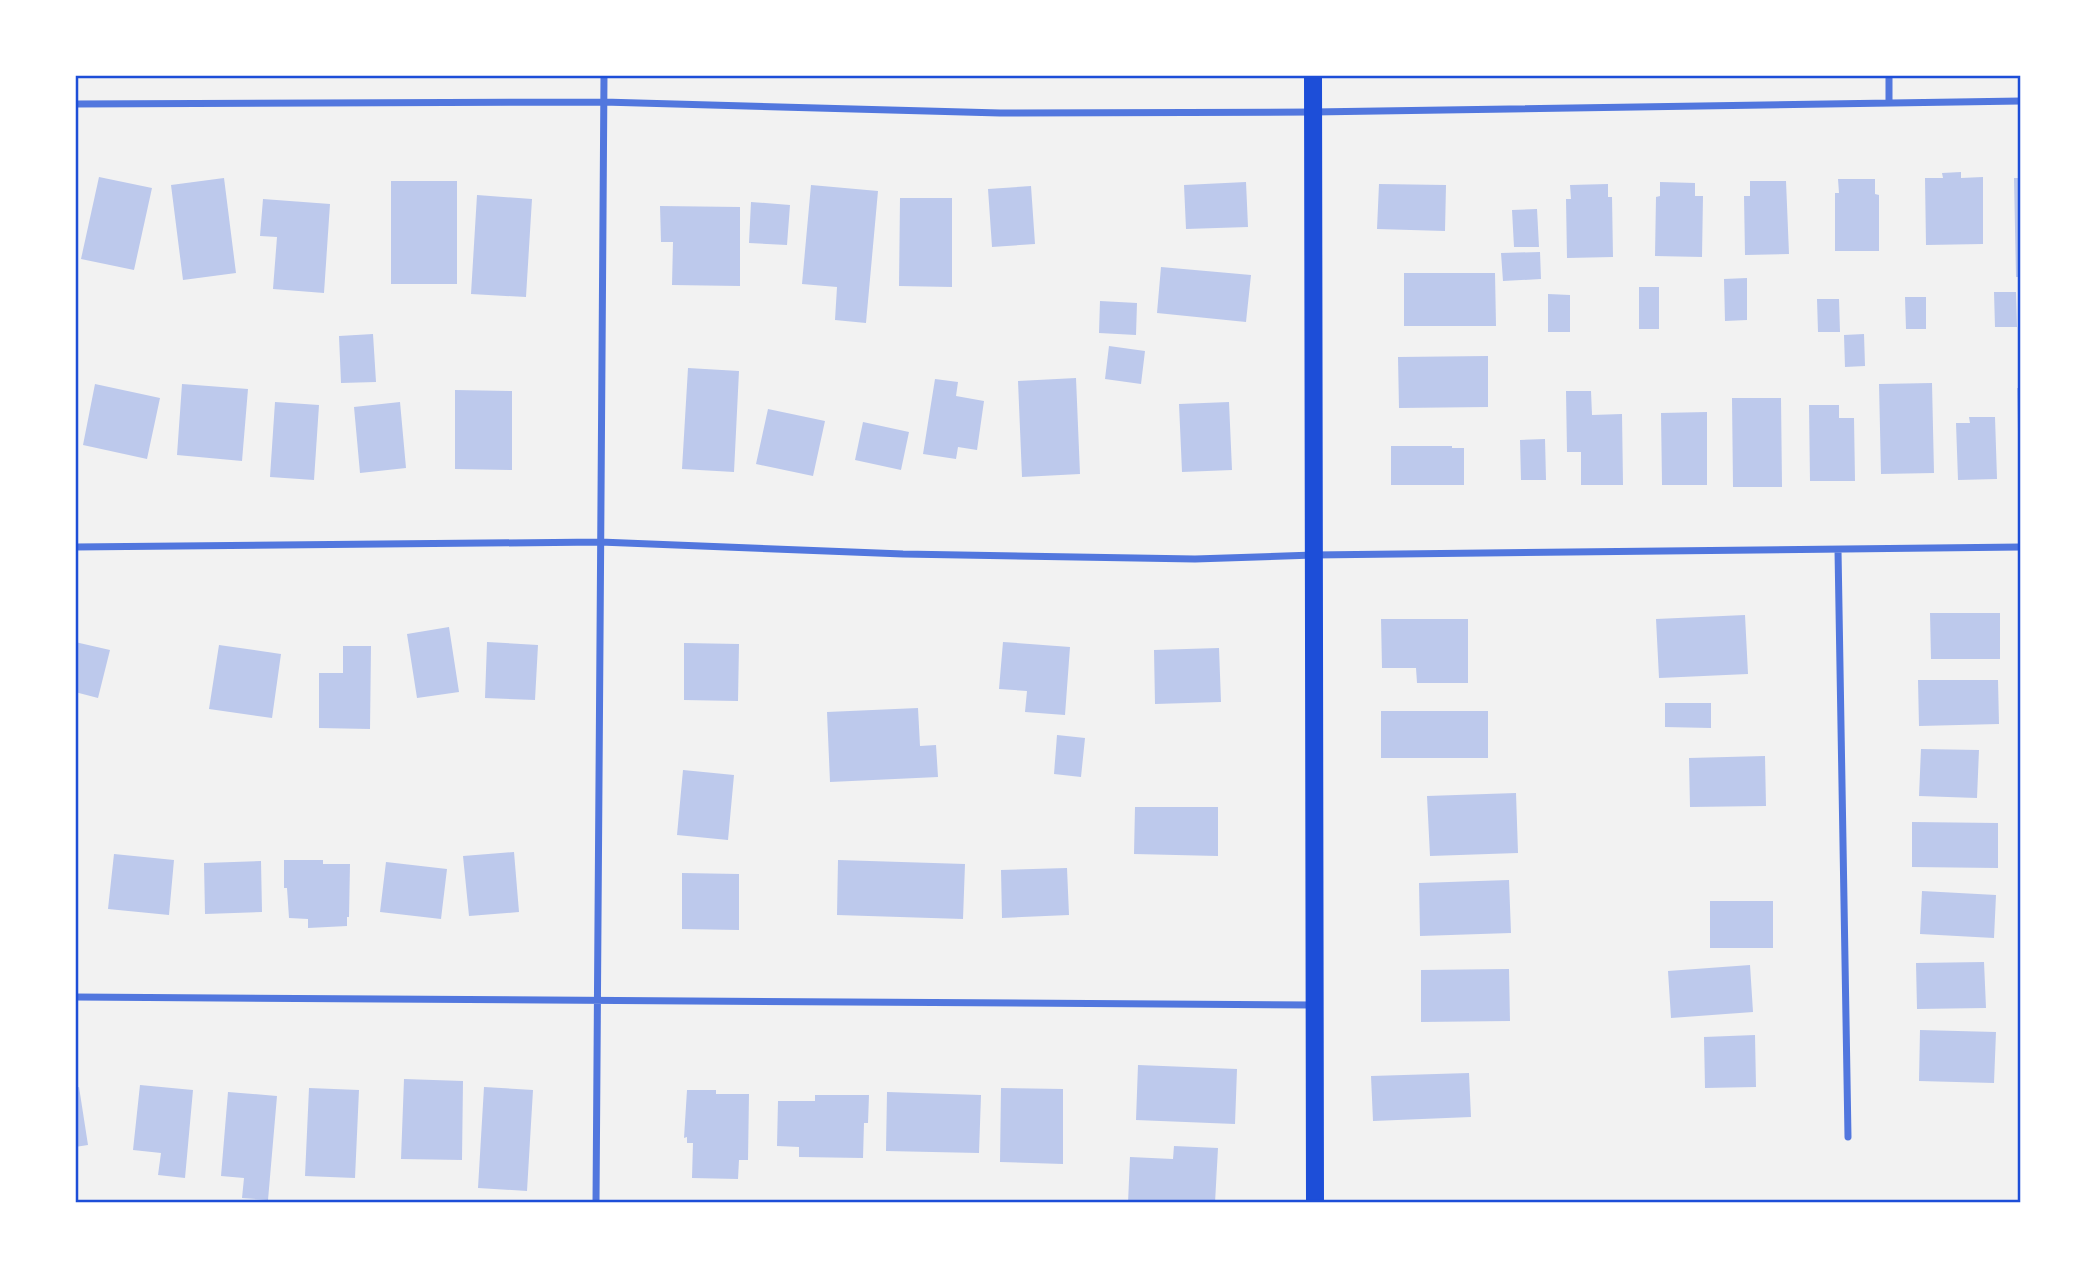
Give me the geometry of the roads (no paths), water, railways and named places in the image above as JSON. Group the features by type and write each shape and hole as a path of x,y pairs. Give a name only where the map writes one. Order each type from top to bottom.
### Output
{"main road":[{"path":"1313,75 1315,1203"}],"street":[{"path":"596,1203 604,75"},
{"path":"1889,75 1889,103"},
{"path":"75,104 603,102 1000,113 1313,112 2021,101"},
{"path":"75,547 600,542 903,554 1195,559 1314,555 2021,547"},
{"path":"1838,550 1848,1137"},
{"path":"75,997 1313,1005"}]}
